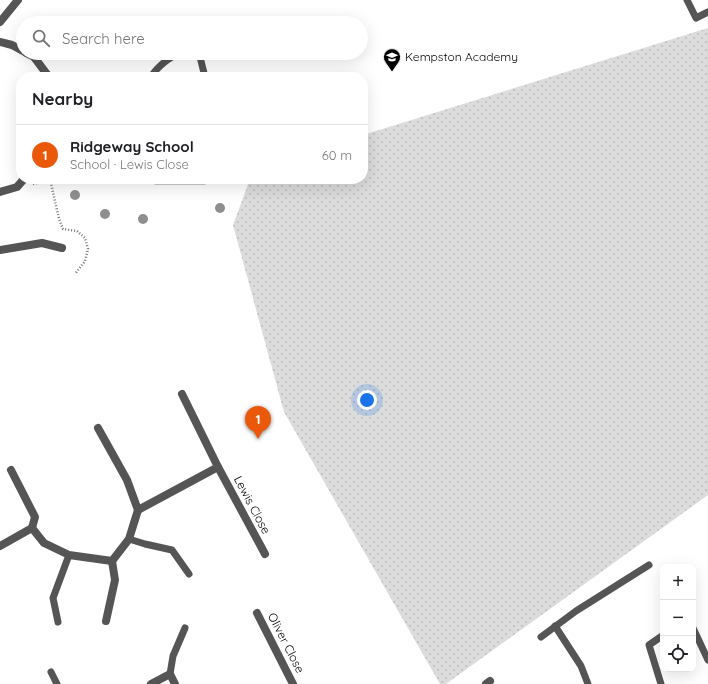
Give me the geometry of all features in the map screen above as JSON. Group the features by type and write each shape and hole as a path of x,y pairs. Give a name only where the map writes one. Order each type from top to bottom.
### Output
{"street":[{"path":"0,22 18,0"},
{"path":"0,42 16,48"},
{"path":"36,60 45,72"},
{"path":"0,192 19,184"},
{"path":"0,250 42,243 62,248"},
{"name":"Lewis Close","path":"182,394 218,467 265,554"},
{"path":"98,428 127,480 138,510 129,539 112,561 115,580 106,621"},
{"path":"138,510 218,467"},
{"path":"0,546 32,528 35,517 11,470"},
{"path":"32,528 44,543 69,555 112,561"},
{"name":"Oliver Close","path":"257,613 293,684"},
{"path":"150,684 170,674 175,684"}],"lane":[{"path":"687,0 696,18 708,12"},
{"path":"154,72 168,60"},
{"path":"201,60 204,72"},
{"path":"129,539 172,550 189,574"},
{"path":"58,622 53,598 69,555"},
{"path":"541,636 576,611 649,564"},
{"path":"555,626 581,666 588,684"},
{"path":"170,674 173,656 185,628"},
{"path":"696,634 708,660"},
{"path":"660,638 649,646 661,684"},
{"path":"51,672 57,684"}],"path":[{"path":"51,184 59,219 63,228 77,231 85,238 88,249 86,261 75,274"}],"shaded area":[{"path":"708,28 708,495 446,684 440,684 284,412 233,225 248,184 368,184 368,133"}],"place":[{"name":"Kempston Academy","path":"392,72"},
{"name":"Ridgeway School","path":"258,439"}]}
